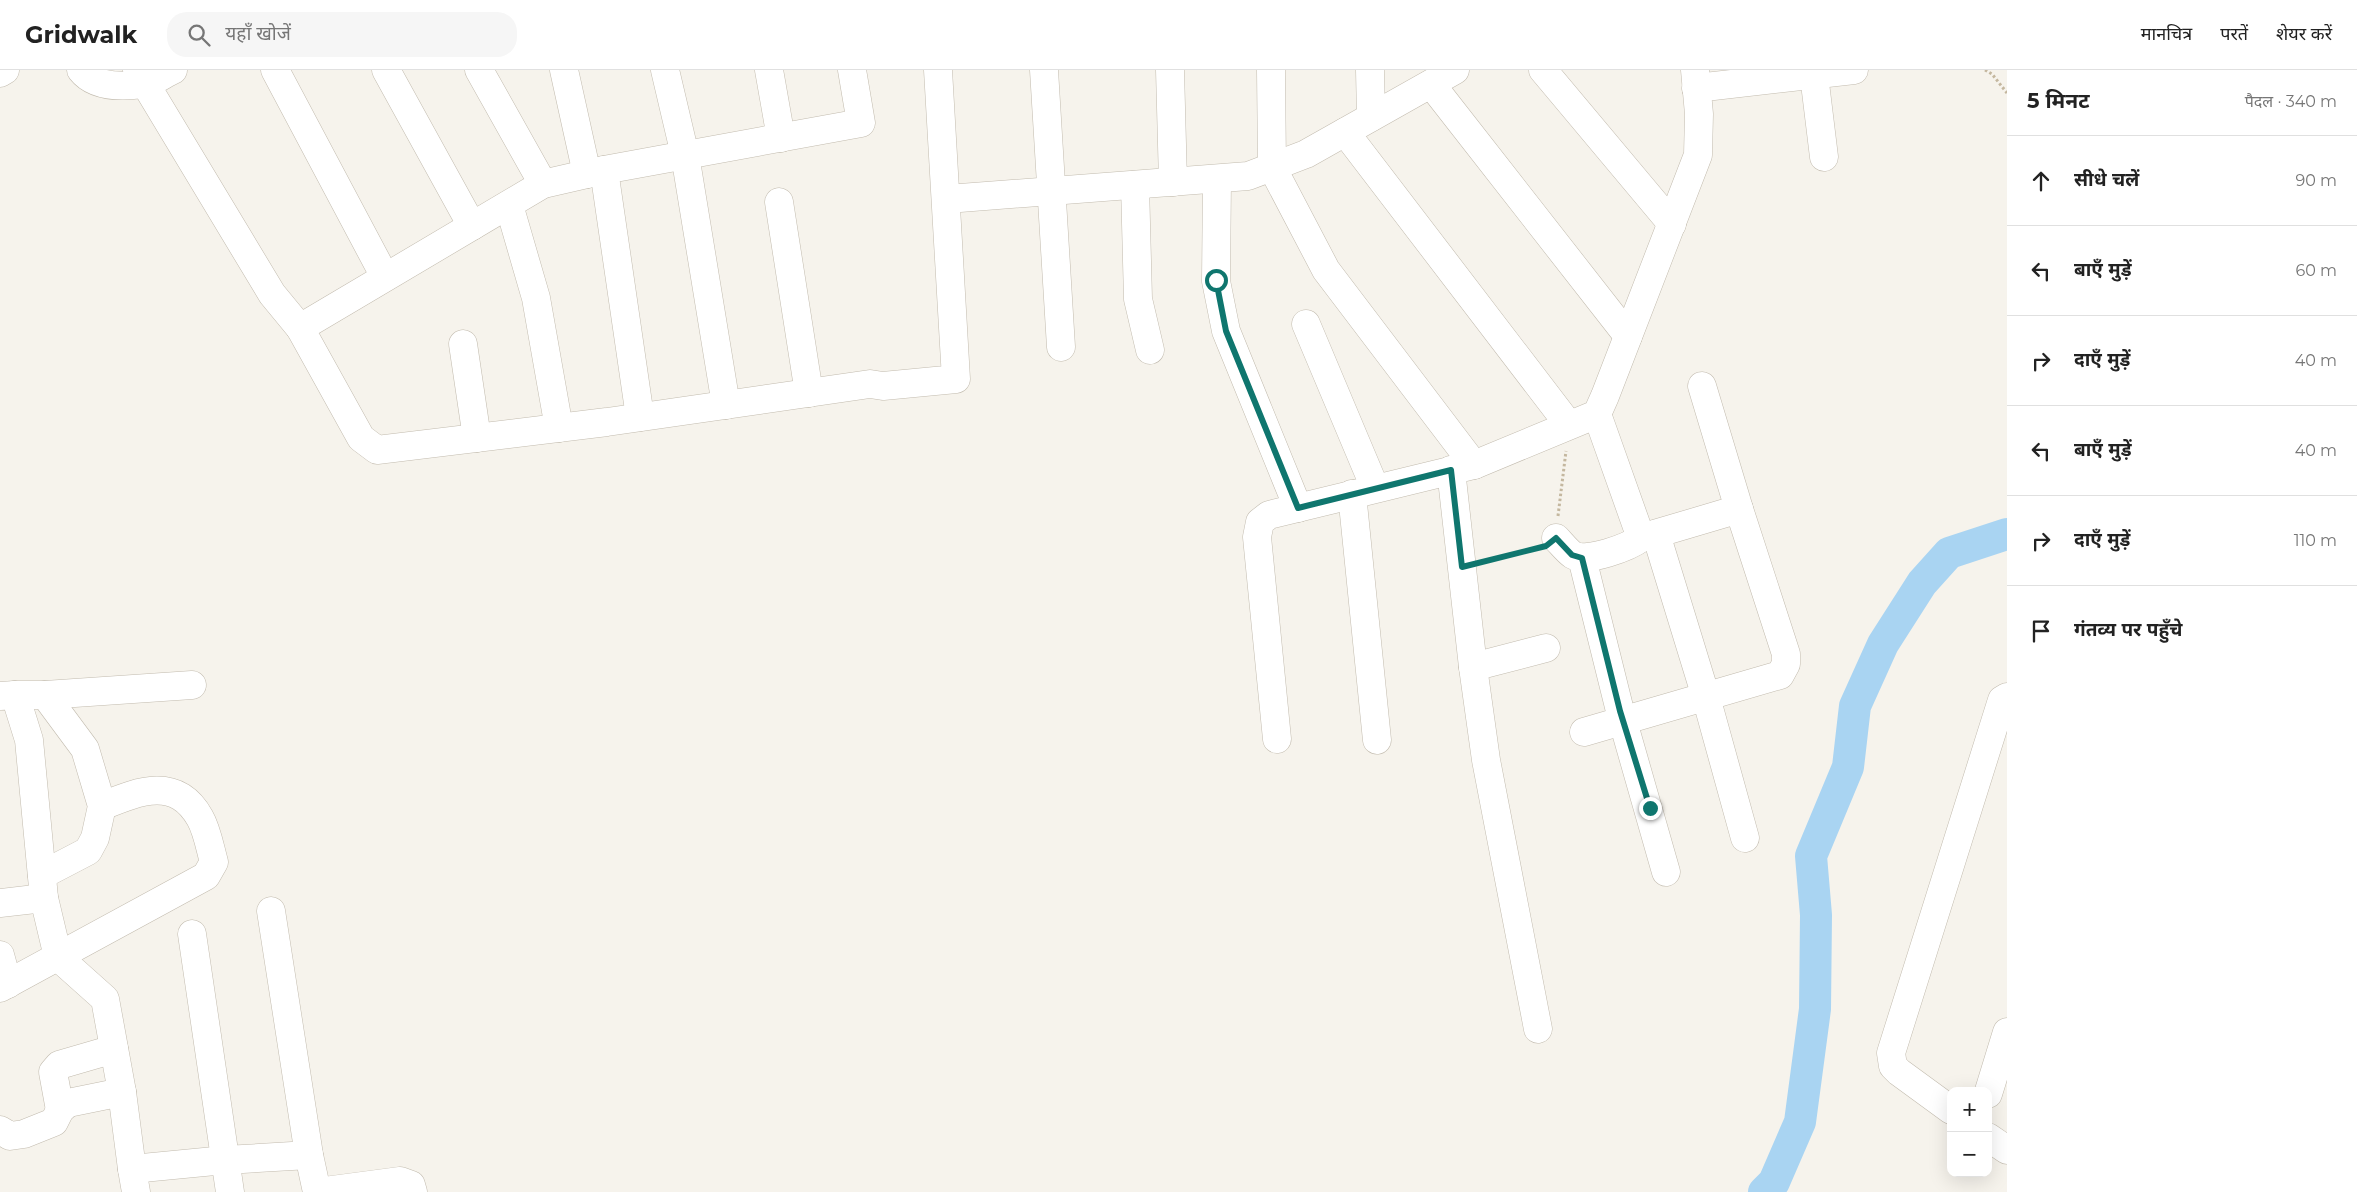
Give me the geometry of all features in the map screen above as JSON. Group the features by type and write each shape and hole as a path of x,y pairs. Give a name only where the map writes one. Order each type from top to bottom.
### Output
{"street":[{"path":"0,73 5,70"},
{"path":"81,70 88,79 102,84 173,70"},
{"path":"275,70 385,277"},
{"path":"386,70 472,226"},
{"path":"478,70 543,184"},
{"path":"564,70 596,172 640,417"},
{"path":"666,70 685,155 726,405"},
{"path":"769,70 781,138"},
{"path":"300,328 543,184 596,172 861,123 852,70"},
{"path":"142,77 272,294 300,328 362,438 377,450 559,428 870,384 883,386 956,379 938,70"},
{"path":"1044,70 1061,347"},
{"path":"1170,70 1172,182"},
{"path":"1271,70 1272,167 1326,270 1462,467 1462,567 1473,666 1486,760 1538,1029"},
{"path":"1370,70 1371,117"},
{"path":"947,199 1248,176 1306,154 1454,70"},
{"path":"1543,70 1672,224"},
{"path":"1673,70 1696,86 1854,70"},
{"path":"1814,75 1824,157"},
{"path":"1431,84 1628,336"},
{"path":"1696,86 1698,155 1597,414 1649,536 1706,697 1745,838"},
{"path":"1345,132 1569,425"},
{"path":"1217,178 1216,280 1226,331 1298,508"},
{"path":"1135,185 1138,299 1150,350"},
{"path":"779,202 809,393"},
{"path":"509,205 536,298 559,428"},
{"path":"1306,324 1364,491 1377,740"},
{"path":"463,344 478,438"},
{"path":"1584,732 1780,675 1786,664 1786,654 1702,386"},
{"path":"1278,739 1257,537 1260,522 1269,515 1462,467 1597,414"},
{"path":"1556,538 1572,555 1582,558 1629,547 1649,536 1739,509"},
{"path":"1582,558 1623,721 1666,872"},
{"path":"1473,666 1546,648"},
{"path":"192,685 8,696 29,740 43,887 58,957 105,999 122,1092 134,1181 225,1160 309,1155"},
{"path":"0,903 43,887 88,851 95,838 102,806 85,750 45,695"},
{"path":"1947,1107 1899,1072 1893,1066 1891,1053 2002,700 2007,697"},
{"path":"0,955 4,986 206,876 214,862 201,818 188,802 164,790 133,794 102,806"},
{"path":"271,911 309,1155 317,1192 400,1181 411,1185 413,1192"},
{"path":"192,934 230,1192"},
{"path":"1990,1087 2007,1032"},
{"path":"60,1110 53,1072 59,1065 114,1049"},
{"path":"1,1124 10,1136 24,1134 54,1122 60,1110 68,1103 122,1092"},
{"path":"1992,1140 2007,1150"}],"path":[{"path":"1985,70 1992,74 2007,93"},
{"path":"1462,567 1546,546 1556,538 1569,425"}],"waterway":[{"path":"1764,1192 1774,1182 1800,1122 1815,1009 1816,915 1811,856 1848,767 1855,706 1883,644 1922,583 1949,553 2007,534"}],"route":[{"path":"1216,280 1218,302 1226,331 1298,508 1451,470 1462,567 1546,546 1556,538 1572,555 1582,558 1620,711 1650,808"}]}
